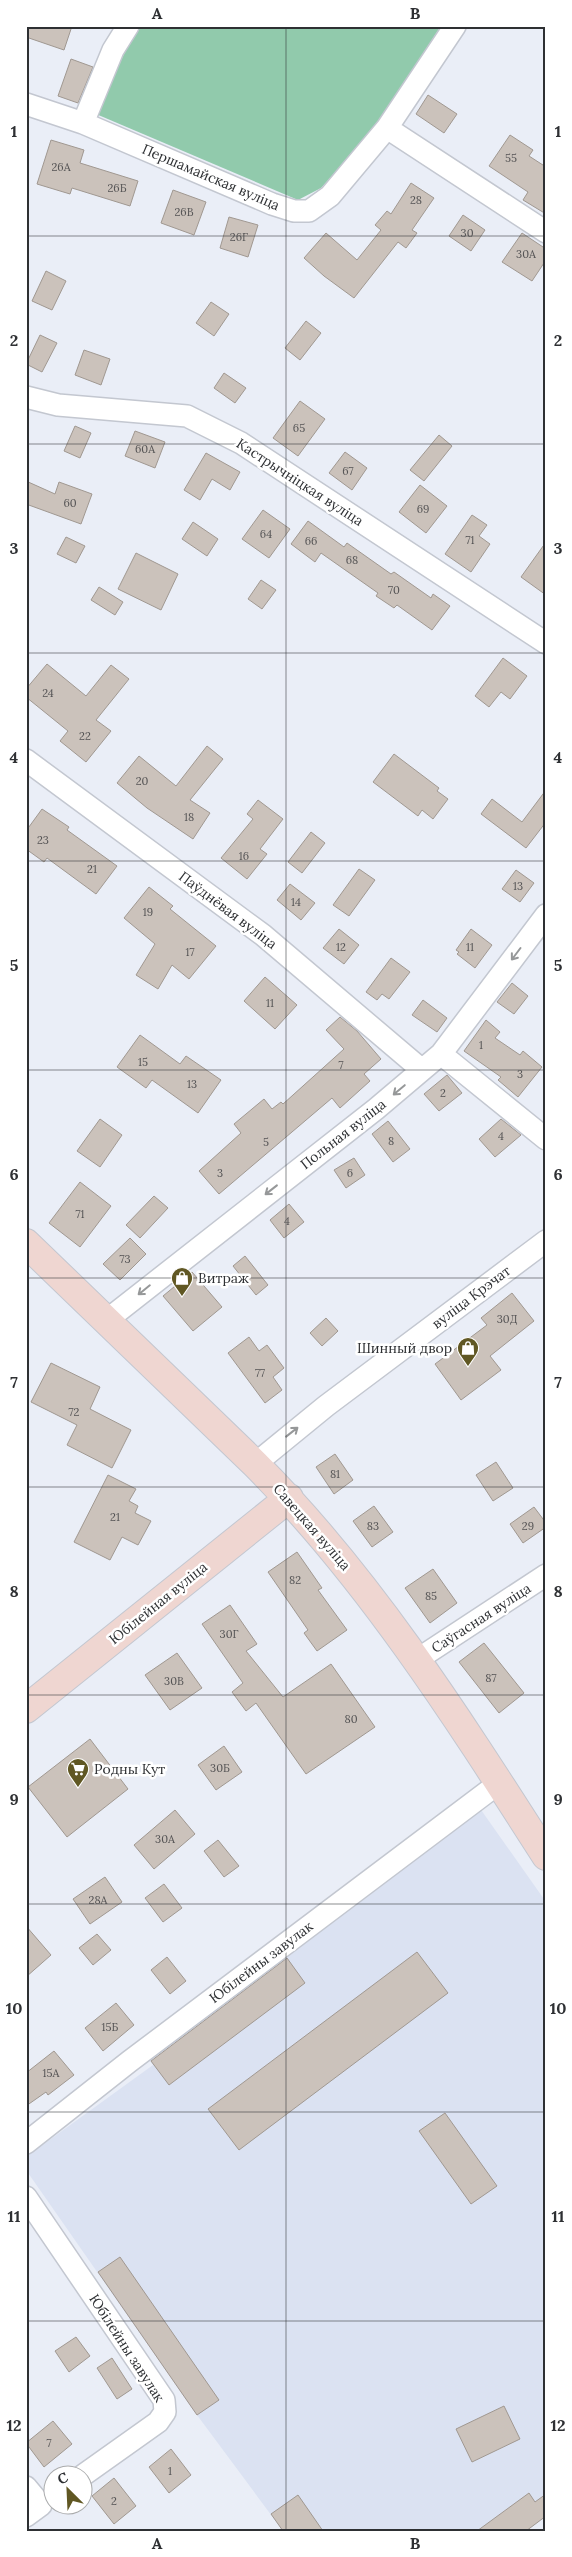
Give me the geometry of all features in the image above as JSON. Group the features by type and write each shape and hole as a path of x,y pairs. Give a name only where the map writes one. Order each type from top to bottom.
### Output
{"street":[{"path":"83,123 113,50 128,26"},
{"name":"Першамайская вуліца","path":"26,104 83,123 294,212 309,211 330,196 388,128 454,26"},
{"path":"388,128 546,232"},
{"name":"Кастрычніцкая вуліца","path":"26,397 58,405 187,416 241,443 546,642"},
{"name":"Паўднёвая вуліца","path":"26,760 263,935 422,1070"},
{"name":"Польная вуліца","path":"107,1320 441,1054 546,915"},
{"path":"441,1054 546,1139"},
{"name":"вуліца Крэчат","path":"255,1464 326,1406 546,1241"},
{"name":"Савецкая вуліца","path":"26,1243 255,1464 289,1498 338,1554 416,1661 546,1856"},
{"name":"Юбілейная вуліца","path":"26,1709 289,1498"},
{"name":"Саўгасная вуліца","path":"416,1661 546,1576"},
{"name":"Юбілейны завулак","path":"26,2143 130,2061 499,1783"},
{"name":"Юбілейны завулак","path":"26,2197 164,2400 165,2412 158,2422 92,2469"},
{"path":"26,2487 40,2506"}],"shaded area":[{"path":"479,1807 546,1902 546,2516 526,2531 283,2531 197,2415 26,2170 26,2157 153,2065 147,2056"}],"green space":[{"path":"137,26 441,26 371,134 321,188 298,200 96,114"}],"building":[{"path":"26,26 72,26 64,50 26,37"},
{"path":"71,59 93,67 78,103 58,96"},
{"path":"428,95 457,114 444,133 416,114"},
{"path":"510,135 533,150 529,156 546,167 546,214 523,200 528,192 489,166"},
{"path":"51,140 84,150 80,163 138,181 130,206 72,188 70,194 37,184"},
{"path":"411,183 434,198 412,230 417,233 406,248 398,242 354,298 324,276 304,258 326,233 357,260 381,230 375,225 387,211 391,214"},
{"path":"173,190 206,202 194,235 161,223"},
{"path":"463,215 485,230 471,251 449,236"},
{"path":"229,217 258,225 248,257 220,248"},
{"path":"522,233 546,249 546,260 532,281 502,262"},
{"path":"46,271 66,281 52,310 32,301"},
{"path":"211,302 229,314 214,336 196,323"},
{"path":"306,321 321,333 300,360 285,348"},
{"path":"40,335 57,343 42,372 26,364"},
{"path":"84,350 110,359 101,385 75,375"},
{"path":"224,373 246,388 235,403 214,388"},
{"path":"300,401 325,419 298,456 273,438"},
{"path":"75,426 91,433 80,458 64,451"},
{"path":"135,431 165,442 155,468 125,456"},
{"path":"439,435 452,446 424,481 410,470"},
{"path":"345,452 367,468 352,490 329,473"},
{"path":"206,453 240,472 230,490 212,479 200,500 184,490"},
{"path":"26,481 55,494 59,482 92,494 81,524 26,504"},
{"path":"420,485 447,506 426,533 399,512"},
{"path":"263,510 290,529 269,558 242,539"},
{"path":"472,515 487,525 479,536 490,544 471,572 445,554"},
{"path":"308,521 344,547 347,543 391,574 394,572 431,598 433,594 450,606 432,630 397,605 394,608 376,596 378,593 321,553 315,562 291,544"},
{"path":"193,522 218,539 207,556 182,539"},
{"path":"66,537 85,546 76,563 57,554"},
{"path":"546,542 546,595 521,577"},
{"path":"136,553 178,574 161,610 118,589"},
{"path":"261,580 276,590 262,609 248,599"},
{"path":"99,587 123,602 115,615 91,600"},
{"path":"503,658 527,676 510,699 501,692 489,707 475,696"},
{"path":"47,664 86,696 111,665 129,679 96,720 111,731 86,762 60,741 68,731 26,697 26,689"},
{"path":"207,746 223,759 190,800 210,813 193,839 147,808 117,783 139,756 176,786"},
{"path":"394,754 439,788 437,791 448,799 433,819 422,810 418,816 373,782"},
{"path":"546,790 546,822 526,848 481,814 492,799 522,822"},
{"path":"258,800 283,819 260,849 267,854 247,879 221,858 253,819 247,814"},
{"path":"42,809 69,827 67,830 117,866 96,894 47,858 44,862 26,849 26,831"},
{"path":"311,832 325,843 302,873 288,862"},
{"path":"359,869 375,880 349,916 333,905"},
{"path":"516,870 534,883 520,902 502,889"},
{"path":"290,884 315,903 301,920 277,900"},
{"path":"149,887 173,906 170,909 216,946 189,979 172,965 158,989 136,975 155,944 124,918"},
{"path":"339,929 359,945 344,964 323,948"},
{"path":"471,929 492,945 475,968 457,954 459,952 456,950"},
{"path":"391,958 410,972 389,999 382,994 377,1000 366,992"},
{"path":"265,977 297,1005 275,1029 244,1001"},
{"path":"512,983 528,996 514,1014 497,1002"},
{"path":"423,1000 447,1018 437,1032 412,1015"},
{"path":"340,1017 357,1031 381,1059 364,1074 370,1081 340,1108 332,1098 219,1194 199,1171 241,1133 234,1124 264,1099 272,1109 281,1102 283,1104 344,1049 326,1030"},
{"path":"486,1020 500,1032 495,1038 520,1055 523,1051 542,1067 518,1097 498,1080 501,1077 464,1051"},
{"path":"140,1035 180,1064 186,1056 221,1080 198,1113 152,1080 146,1088 117,1067"},
{"path":"447,1075 462,1093 439,1111 424,1094"},
{"path":"100,1119 122,1135 100,1167 77,1151"},
{"path":"501,1119 521,1135 495,1157 479,1139"},
{"path":"388,1121 410,1149 393,1162 372,1134"},
{"path":"354,1158 365,1175 346,1188 334,1170"},
{"path":"80,1182 111,1206 80,1247 49,1223"},
{"path":"154,1196 168,1208 140,1238 126,1225"},
{"path":"289,1204 304,1222 284,1238 270,1220"},
{"path":"130,1238 146,1254 120,1280 103,1264"},
{"path":"245,1256 268,1285 256,1295 233,1266"},
{"path":"192,1272 222,1307 193,1331 163,1296"},
{"path":"512,1293 534,1321 490,1356 501,1370 461,1400 435,1364 487,1325 481,1318"},
{"path":"326,1318 338,1331 322,1346 310,1333"},
{"path":"249,1337 259,1351 267,1345 284,1368 273,1377 282,1390 265,1403 228,1353"},
{"path":"51,1363 100,1387 90,1409 131,1430 112,1468 67,1445 77,1425 31,1402"},
{"path":"335,1454 353,1480 334,1494 316,1467"},
{"path":"496,1462 513,1488 493,1501 476,1475"},
{"path":"108,1475 136,1489 129,1501 138,1506 135,1513 151,1521 138,1545 122,1537 110,1560 74,1542"},
{"path":"374,1506 393,1532 372,1547 353,1521"},
{"path":"534,1507 546,1523 546,1527 523,1543 510,1524"},
{"path":"297,1552 322,1588 318,1590 347,1630 317,1651 304,1633 308,1630 268,1572"},
{"path":"433,1569 457,1603 430,1623 405,1588"},
{"path":"230,1605 257,1644 246,1651 283,1697 331,1664 375,1727 306,1774 256,1703 246,1711 232,1692 243,1683 202,1624"},
{"path":"484,1643 524,1693 499,1713 459,1662"},
{"path":"177,1653 202,1688 170,1710 145,1675"},
{"name":"Родны Кут","path":"90,1739 128,1789 67,1837 28,1787"},
{"path":"224,1746 242,1772 216,1790 198,1765"},
{"path":"175,1810 195,1834 154,1869 134,1845"},
{"path":"218,1840 239,1866 224,1877 204,1851"},
{"path":"105,1877 122,1902 90,1924 73,1899"},
{"path":"164,1884 182,1908 163,1922 145,1898"},
{"path":"26,1926 51,1955 26,1977"},
{"path":"97,1934 111,1950 93,1965 79,1948"},
{"path":"417,1952 448,1993 239,2150 208,2109"},
{"path":"167,1957 186,1981 170,1994 151,1970"},
{"path":"287,1958 305,1983 169,2085 151,2061"},
{"path":"116,2003 134,2025 103,2051 85,2028"},
{"path":"54,2051 74,2075 48,2095 46,2092 26,2106 26,2073"},
{"path":"445,2113 497,2186 471,2204 419,2131"},
{"path":"120,2257 219,2400 197,2415 98,2272"},
{"path":"76,2337 90,2356 69,2372 55,2351"},
{"path":"112,2358 132,2389 117,2399 97,2368"},
{"path":"504,2406 520,2439 472,2462 456,2429"},
{"path":"53,2421 72,2444 48,2464 42,2464 26,2443"},
{"path":"171,2449 191,2475 169,2493 149,2467"},
{"path":"114,2478 136,2506 114,2524 92,2496"},
{"path":"529,2493 535,2502 546,2494 546,2516 526,2531 477,2531"},
{"path":"298,2495 323,2531 283,2531 271,2514"}],"place":[{"name":"Витраж","path":"182,1297"},
{"name":"Шинный двор","path":"468,1367"},
{"name":"Родны Кут","path":"78,1788"}]}
